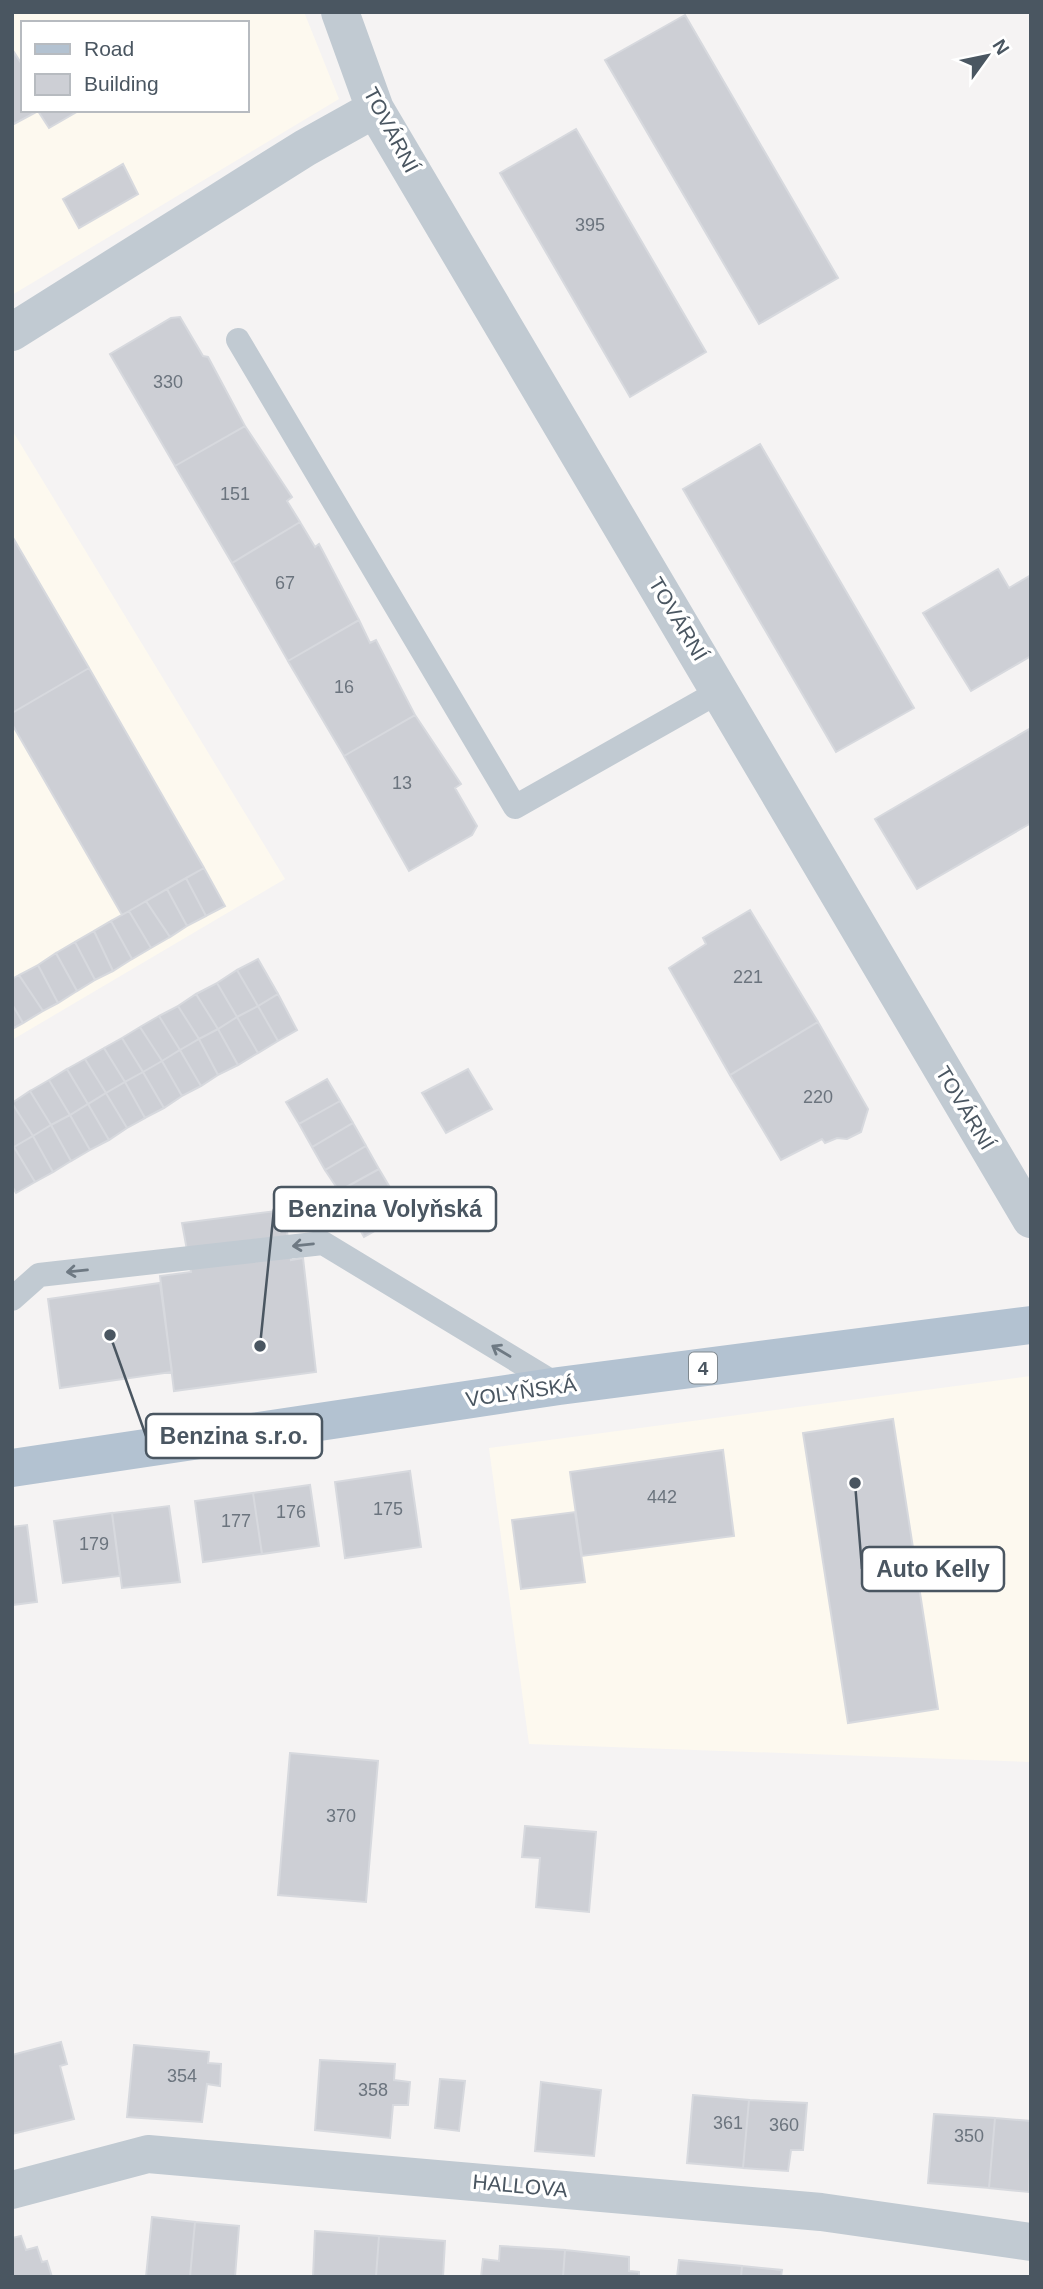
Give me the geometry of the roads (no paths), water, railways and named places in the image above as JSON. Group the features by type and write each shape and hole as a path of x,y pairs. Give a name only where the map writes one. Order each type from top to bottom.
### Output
{"main road":[{"name":"VOLYŇSKÁ","path":"12,1468 559,1386 1031,1325"}],"street":[{"name":"TOVÁRNÍ","path":"340,12 375,109 1031,1219"},
{"path":"12,332 305,148 375,109"},
{"name":"HALLOVA","path":"12,2190 148,2154 821,2213 1031,2242"}],"lane":[{"path":"238,340 514,807 720,691"},
{"path":"12,1299 39,1275 323,1243 559,1386"}],"place":[{"name":"Benzina s.r.o.","path":"110,1335"},
{"name":"Benzina Volyňská","path":"260,1346"},
{"name":"Auto Kelly","path":"855,1483"}]}
